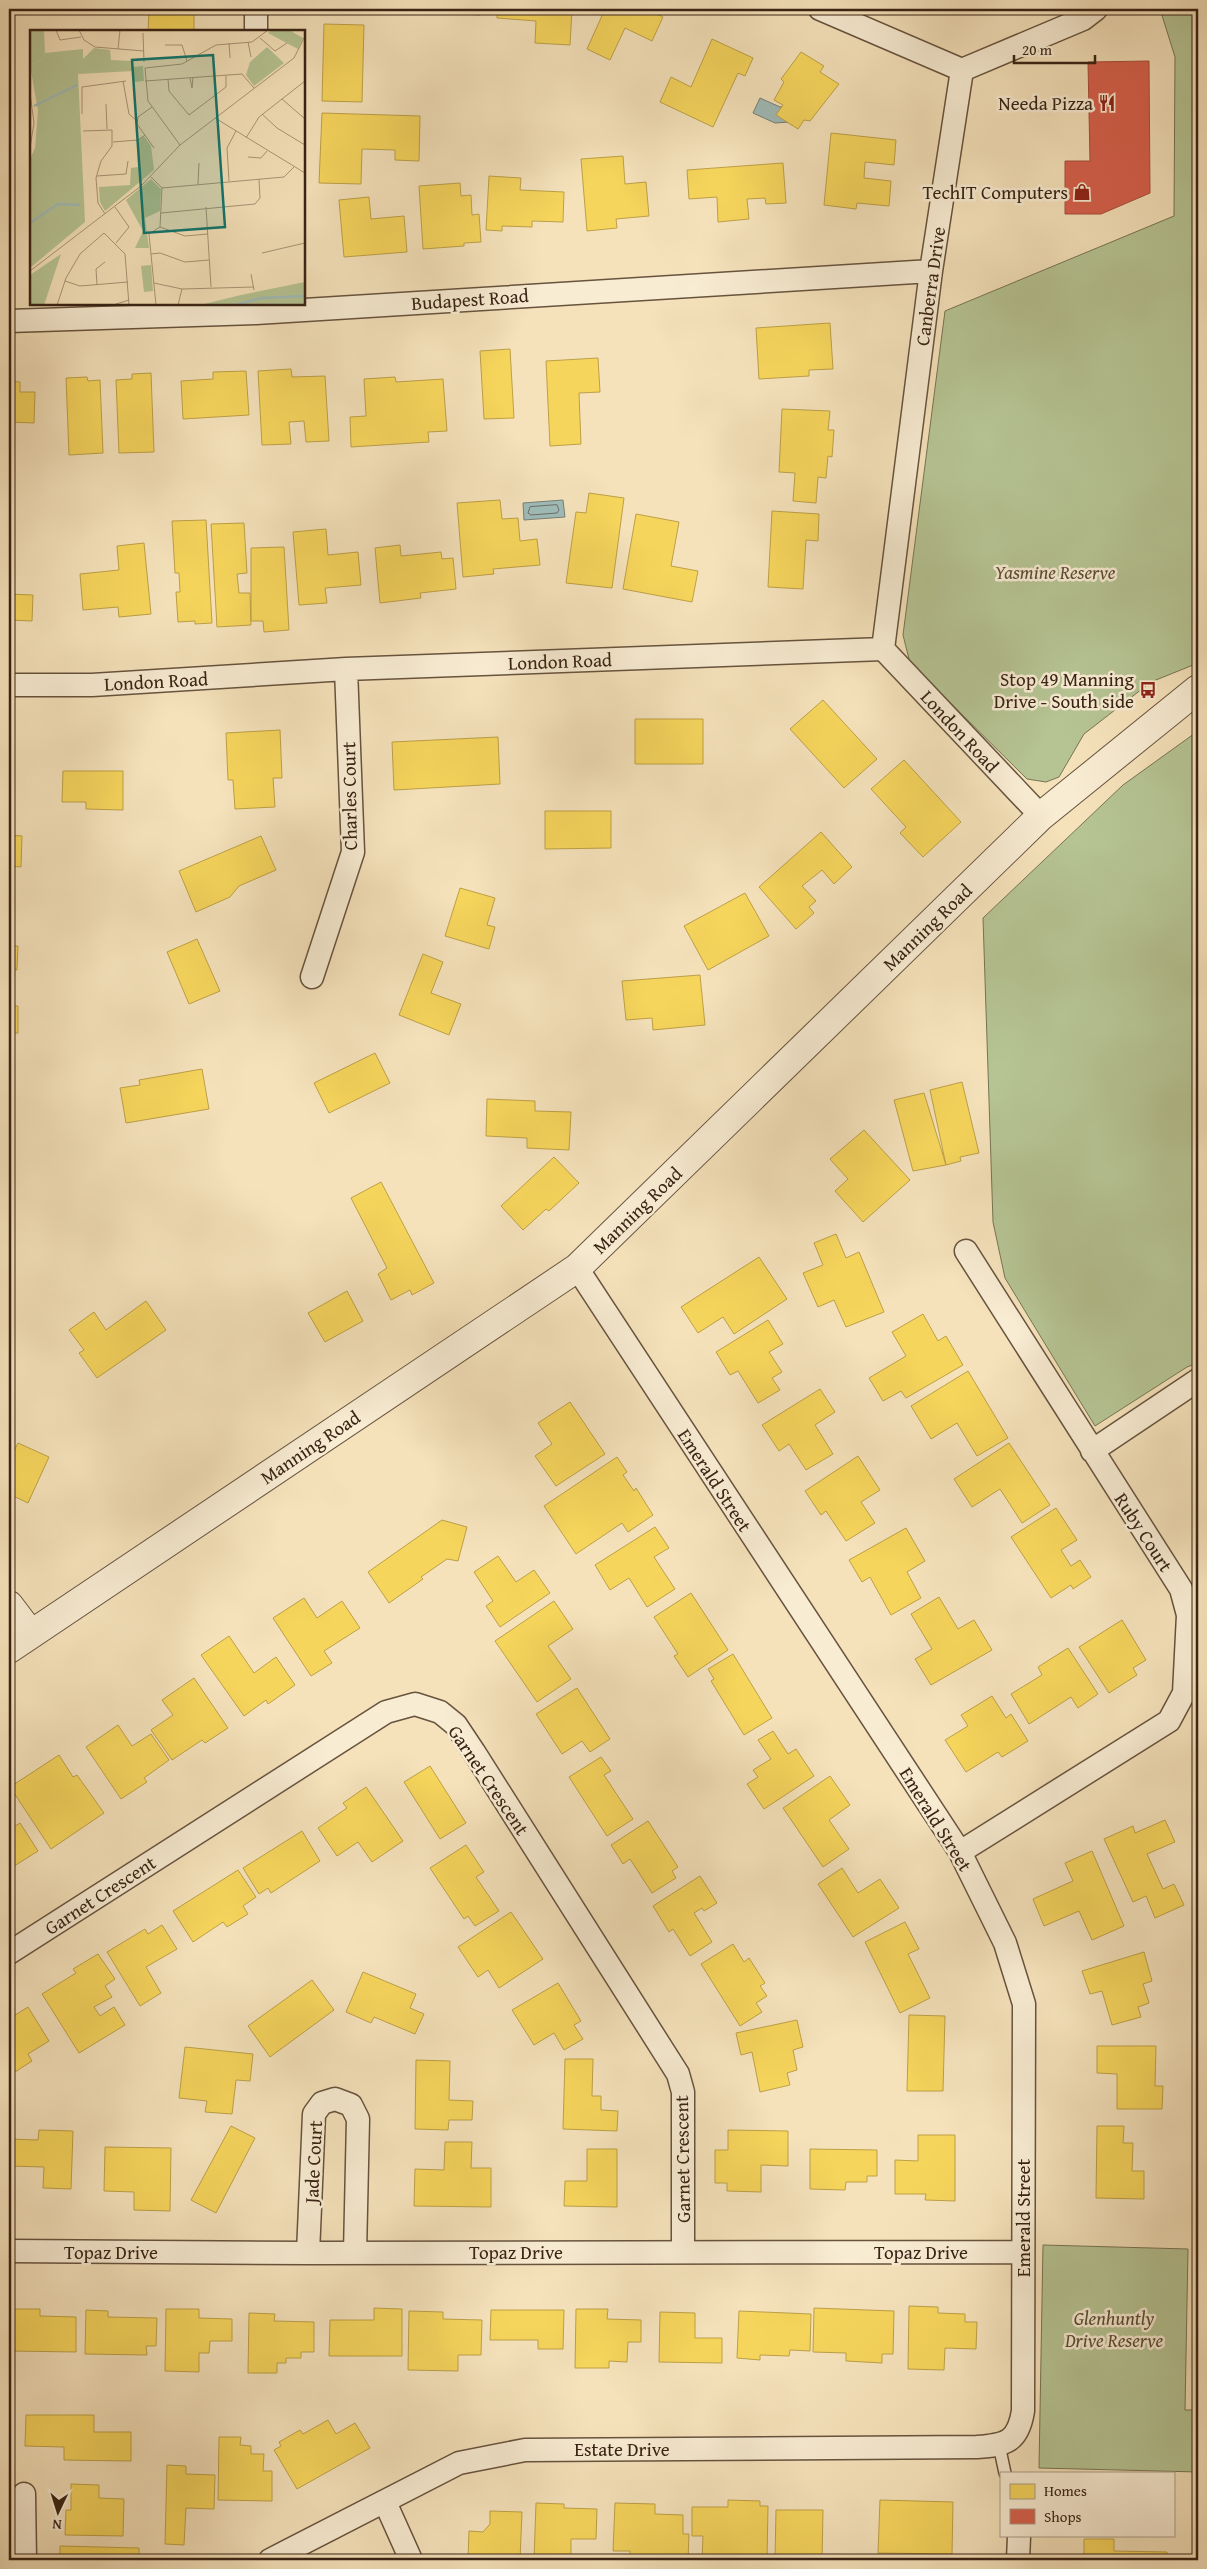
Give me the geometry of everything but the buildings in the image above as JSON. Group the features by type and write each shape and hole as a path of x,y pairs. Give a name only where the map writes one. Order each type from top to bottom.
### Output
{"street":[{"path":"256,9 256,30"},
{"path":"820,9 962,70 1083,19 1096,9"},
{"name":"Canberra Drive","path":"883,649 931,271 962,70"},
{"name":"Budapest Road","path":"9,321 931,271"},
{"name":"London Road","path":"9,685 92,685 346,669 883,649 1041,816"},
{"name":"Charles Court","path":"312,977 353,852 346,669"},
{"name":"Manning Road","path":"9,1649 577,1268 1041,816 1198,689"},
{"name":"Ruby Court","path":"960,1852 1169,1721 1184,1693 1191,1665 1188,1615 1181,1589 966,1252"},
{"name":"Emerald Street","path":"577,1268 960,1852 1005,1942 1024,2004 1022,2411 1020,2426 1013,2438 999,2445"},
{"path":"1092,1451 1198,1380"},
{"path":"9,1605 31,1634"},
{"name":"Garnet Crescent","path":"9,1953 386,1712 415,1704 440,1712 456,1725 474,1752 678,2074 683,2092 683,2252"},
{"name":"Jade Court","path":"308,2253 314,2114 322,2103 335,2099 351,2105 358,2119 355,2253"},
{"name":"Topaz Drive","path":"9,2251 308,2253 1022,2252"},
{"name":"Estate Drive","path":"270,2560 459,2463 525,2450 999,2445"},
{"path":"24,2494 25,2560"},
{"path":"385,2502 411,2560"},
{"path":"1018,2536 1018,2560"}],"lane":[{"path":"999,2445 1005,2472"}],"green space":[{"name":"Yasmine Reserve","path":"1160,9 1198,9 1198,663 1151,682 1084,734 1059,777 1046,782 1027,779 910,663 903,635 945,311 1174,216 1175,57"},
{"path":"1198,731 1198,1363 1187,1367 1095,1426 1005,1278 993,1222 983,918 1123,785"},
{"name":"Glenhuntly Drive Reserve","path":"1043,2245 1188,2249 1185,2410 1198,2410 1198,2472 1039,2468"}],"water":[{"path":"760,98 780,107 789,106 790,122 775,123 753,113"},
{"path":"563,500 565,517 524,520 523,503"}],"place":[{"name":"Needa Pizza","path":"1107,103"},
{"name":"TechIT Computers","path":"1082,192"},
{"name":"Stop 49 Manning Drive - South side","path":"1148,690"}]}
